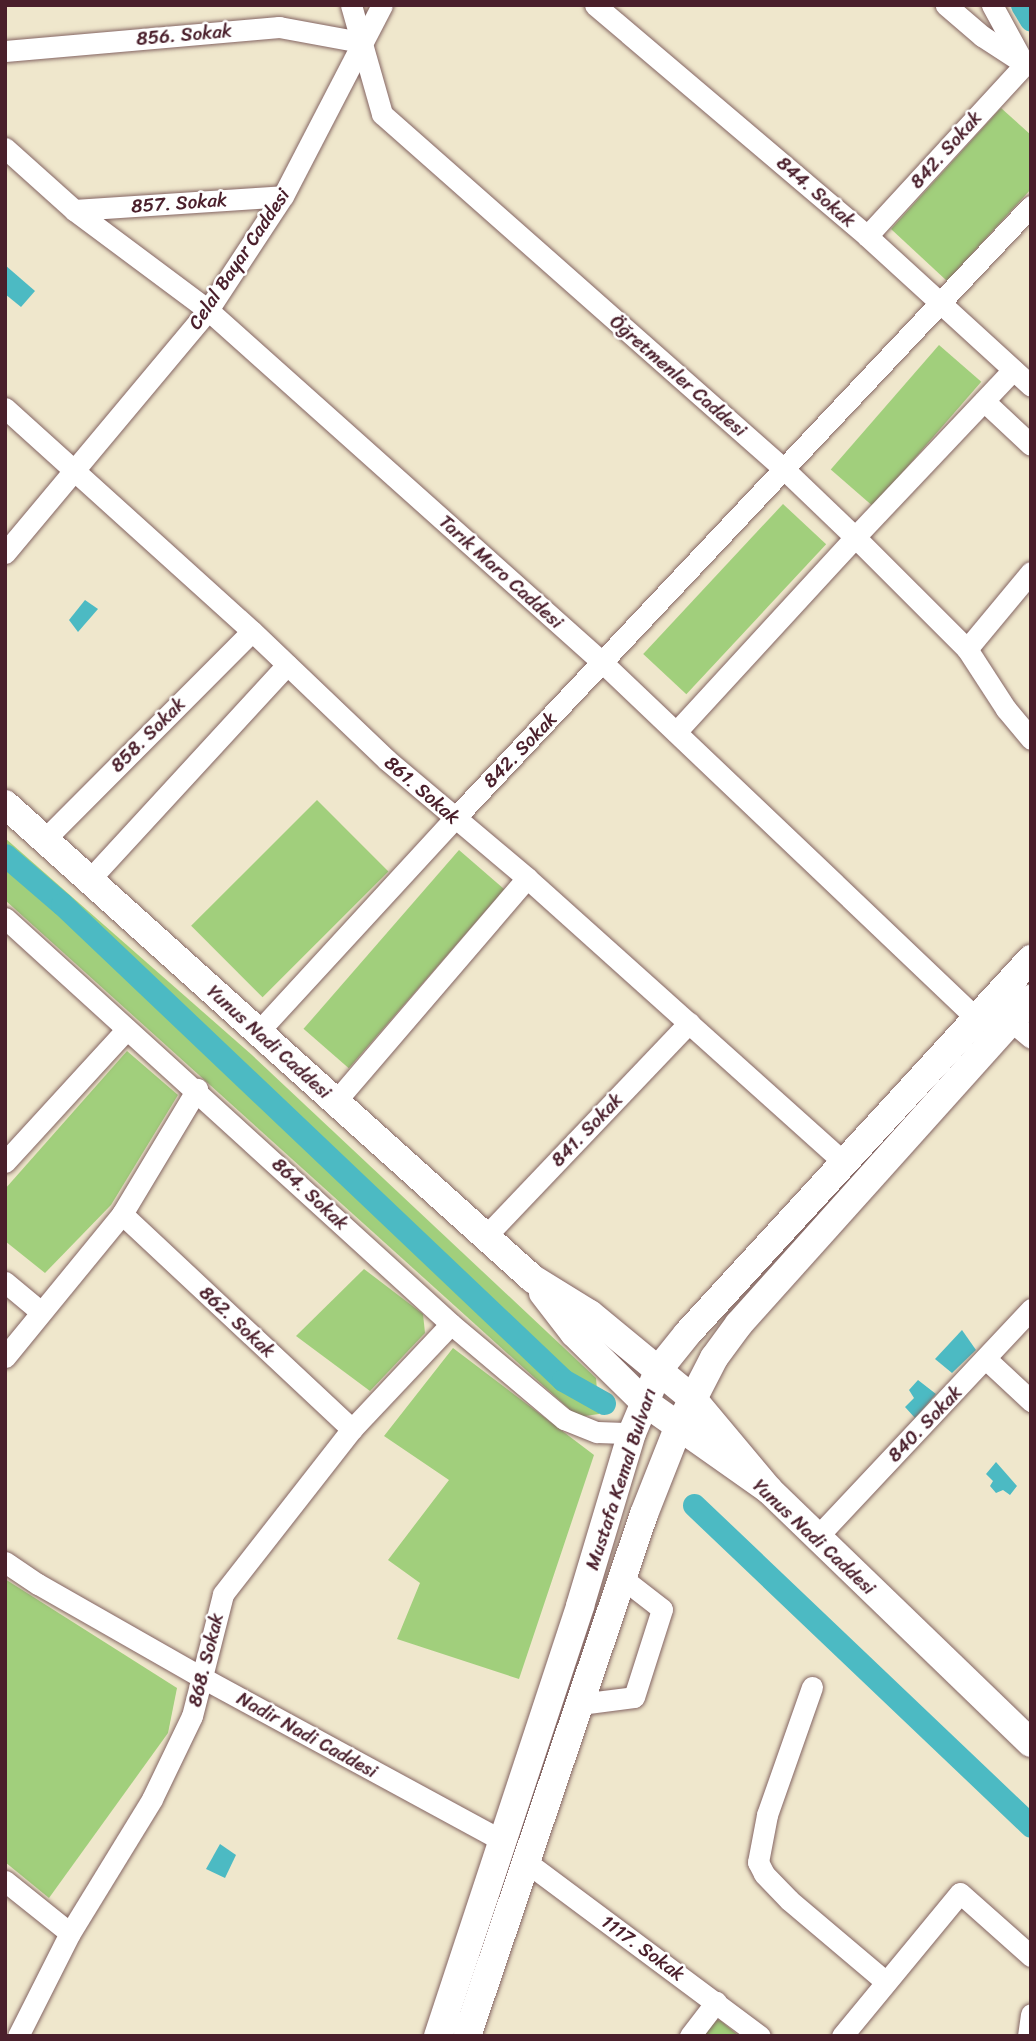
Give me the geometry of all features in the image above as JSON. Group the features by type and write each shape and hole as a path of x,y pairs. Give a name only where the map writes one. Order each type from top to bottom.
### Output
{"main road":[{"name":"Yunus Nadi Caddesi","path":"5,804 533,1279 590,1314 692,1398 769,1490 1031,1743"},
{"name":"Mustafa Kemal Bulvarı","path":"438,2036 503,1841 632,1433 643,1401 659,1369 687,1334 846,1164 1031,959"},
{"name":"Mustafa Kemal Bulvarı","path":"467,2036 622,1578 678,1428 692,1398 714,1358 739,1324 1021,1030 1031,999"},
{"name":"Yunus Nadi Caddesi","path":"533,1279 574,1333 643,1401 769,1490"}],"street":[{"name":"Öğretmenler Caddesi","path":"351,5 382,114 784,469 855,537 967,649 1006,709 1031,739"},
{"name":"Celal Bayar Caddesi","path":"5,553 208,310 283,196 382,5"},
{"name":"844. Sokak","path":"595,5 867,236 1031,386"},
{"path":"946,5 982,36 1028,69"},
{"path":"992,5 1028,69"},
{"name":"856. Sokak","path":"5,51 279,27 361,42"},
{"name":"842. Sokak","path":"867,236 1028,69"},
{"name":"Tarık Maro Caddesi","path":"5,148 74,210 208,310 603,663 976,1018"},
{"name":"857. Sokak","path":"74,210 283,196"},
{"name":"842. Sokak","path":"258,1032 454,819 943,303 1031,206"},
{"path":"676,732 1013,370"},
{"path":"984,401 1031,445"},
{"name":"861. Sokak","path":"5,408 252,631 454,819 527,878 846,1164"},
{"path":"967,649 1031,572"},
{"name":"858. Sokak","path":"45,839 252,631"},
{"path":"90,879 287,665"},
{"path":"335,1102 527,878"},
{"name":"864. Sokak","path":"5,918 451,1324 564,1419 597,1432 632,1433"},
{"name":"841. Sokak","path":"485,1237 689,1023"},
{"path":"5,1162 127,1028"},
{"path":"5,1357 122,1214 197,1090"},
{"name":"862. Sokak","path":"122,1214 352,1429"},
{"path":"5,1282 41,1312"},
{"name":"840. Sokak","path":"817,1537 1031,1310"},
{"name":"868. Sokak","path":"22,2034 70,1933 152,1799 192,1716 223,1594 352,1429 451,1324"},
{"path":"986,1359 1031,1401"},
{"name":"Nadir Nadi Caddesi","path":"5,1562 201,1677 503,1841"},
{"path":"580,1704 634,1696 662,1609 622,1578"},
{"path":"812,1687 767,1815 758,1862 764,1874 789,1900 886,1982"},
{"name":"1117. Sokak","path":"525,1861 760,2036"},
{"path":"5,1881 70,1933"},
{"path":"842,2036 960,1894 1031,1956"},
{"path":"690,2036 716,2002"},
{"path":"1027,2036 1031,2014"}],"green space":[{"path":"1001,108 1031,135 1031,189 947,281 891,229"},
{"path":"939,345 981,382 873,506 831,470"},
{"path":"783,504 826,544 686,694 643,654"},
{"path":"317,800 388,871 263,997 191,926"},
{"path":"5,838 252,1055 596,1378 599,1414 578,1417 5,900"},
{"path":"459,850 504,889 349,1068 304,1029"},
{"path":"127,1051 178,1095 111,1205 45,1273 5,1241 5,1189"},
{"path":"364,1269 423,1314 425,1333 370,1391 296,1336"},
{"path":"453,1348 594,1455 519,1679 397,1639 420,1583 388,1560 449,1480 384,1436"},
{"path":"5,1579 177,1688 168,1733 49,1898 5,1862"},
{"path":"717,2020 721,2021 739,2036 702,2036"}],"water":[{"path":"5,265 35,291 21,307 5,294"},
{"path":"85,600 98,609 78,632 69,620"},
{"path":"962,1330 976,1350 952,1373 935,1359"},
{"path":"918,1380 936,1394 915,1418 905,1407 914,1398 909,1390"},
{"path":"996,1462 1017,1486 1010,1495 1003,1490 996,1493 990,1486 993,1481 986,1474"},
{"path":"220,1844 236,1855 225,1878 206,1869"}],"waterway":[{"path":"1022,5 1031,20"},
{"path":"5,855 62,904 563,1380 604,1403"},
{"path":"694,1505 1031,1826"}]}
